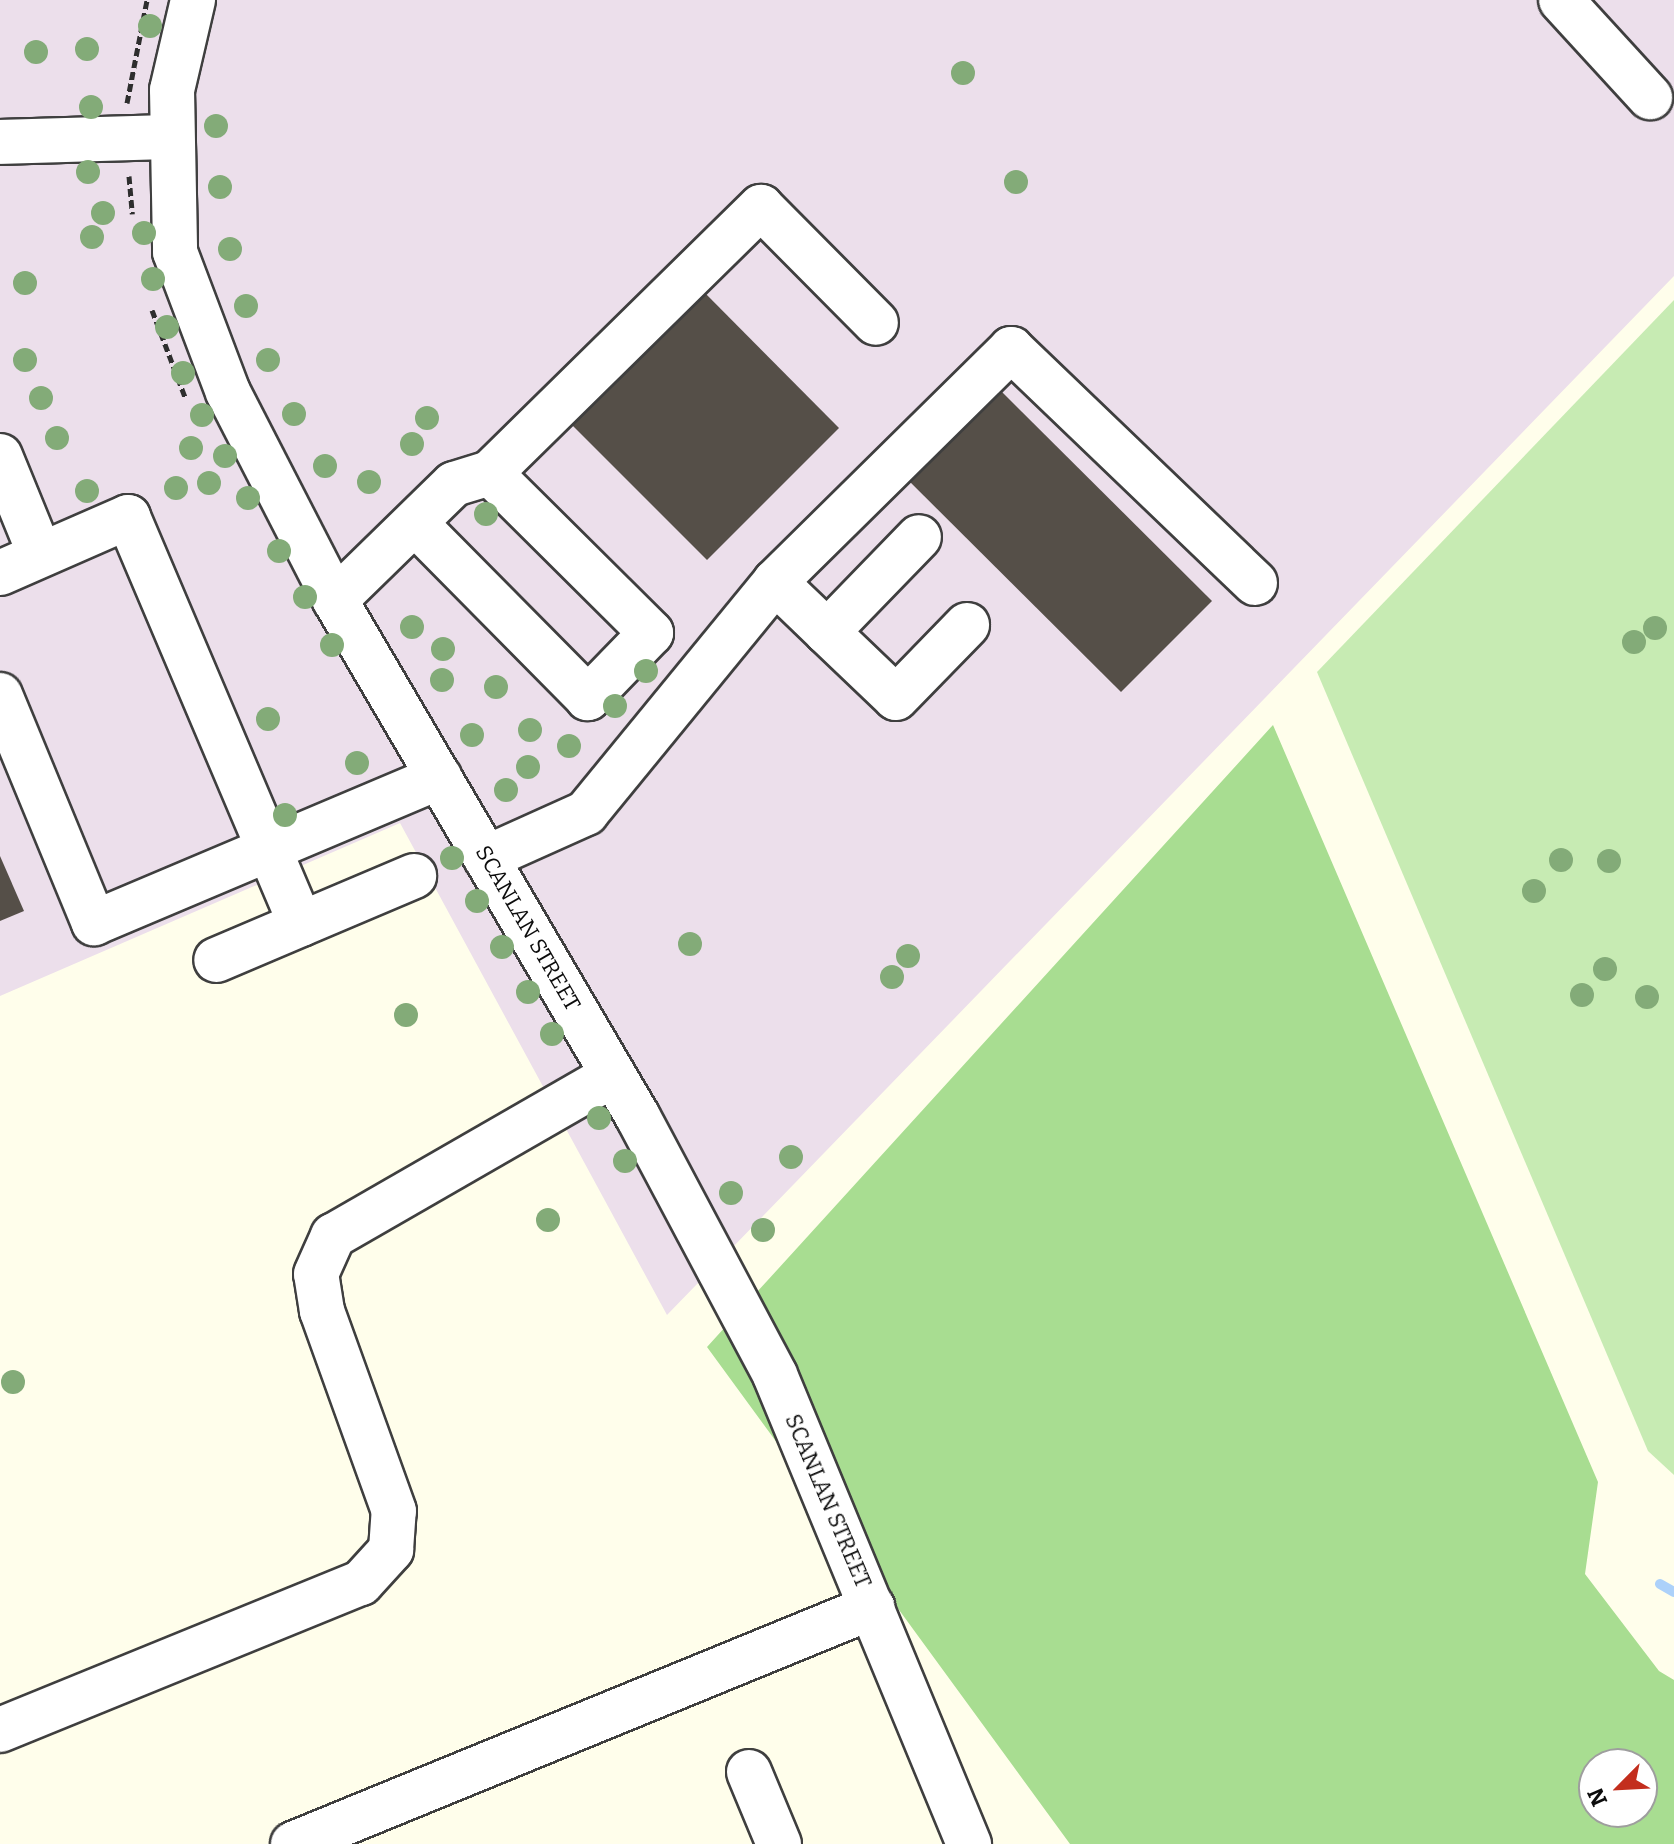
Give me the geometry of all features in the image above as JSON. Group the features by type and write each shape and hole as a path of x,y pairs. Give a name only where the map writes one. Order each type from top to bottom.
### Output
{"street":[{"name":"SCANLAN STREET","path":"193,0 172,90 175,252 228,392 335,600 613,1075 775,1375 969,1844"},
{"path":"1561,0 1650,97"},
{"path":"0,142 171,137"},
{"path":"335,600 454,484 490,473 761,207 876,323"},
{"path":"486,858 586,813 775,582 1011,349 1255,583"},
{"path":"0,456 40,554"},
{"path":"415,523 588,698 651,633 490,473"},
{"path":"0,573 128,517 301,924"},
{"path":"827,632 919,537"},
{"path":"775,582 896,698 967,625"},
{"path":"0,695 94,923 439,777"},
{"path":"216,960 414,876"},
{"path":"0,1730 361,1583 391,1550 394,1511 322,1311 316,1274 333,1236 613,1075"},
{"path":"293,1844 872,1607"},
{"path":"749,1772 779,1844"}],"path":[{"path":"126,108 147,0"}],"shaded area":[{"path":"0,0 1674,0 1674,276 667,1315 400,823 0,996"}],"green space":[{"path":"1674,300 1674,1475 1648,1451 1317,672"},
{"path":"1273,725 1598,1482 1585,1574 1659,1671 1674,1680 1674,1844 1070,1844 707,1347"}],"building":[{"path":"700,288 839,428 707,560 567,420"},
{"path":"992,382 1212,601 1121,692 901,473"},
{"path":"0,856 24,911 0,921"}],"waterway":[{"path":"1660,1584 1674,1592"}]}
